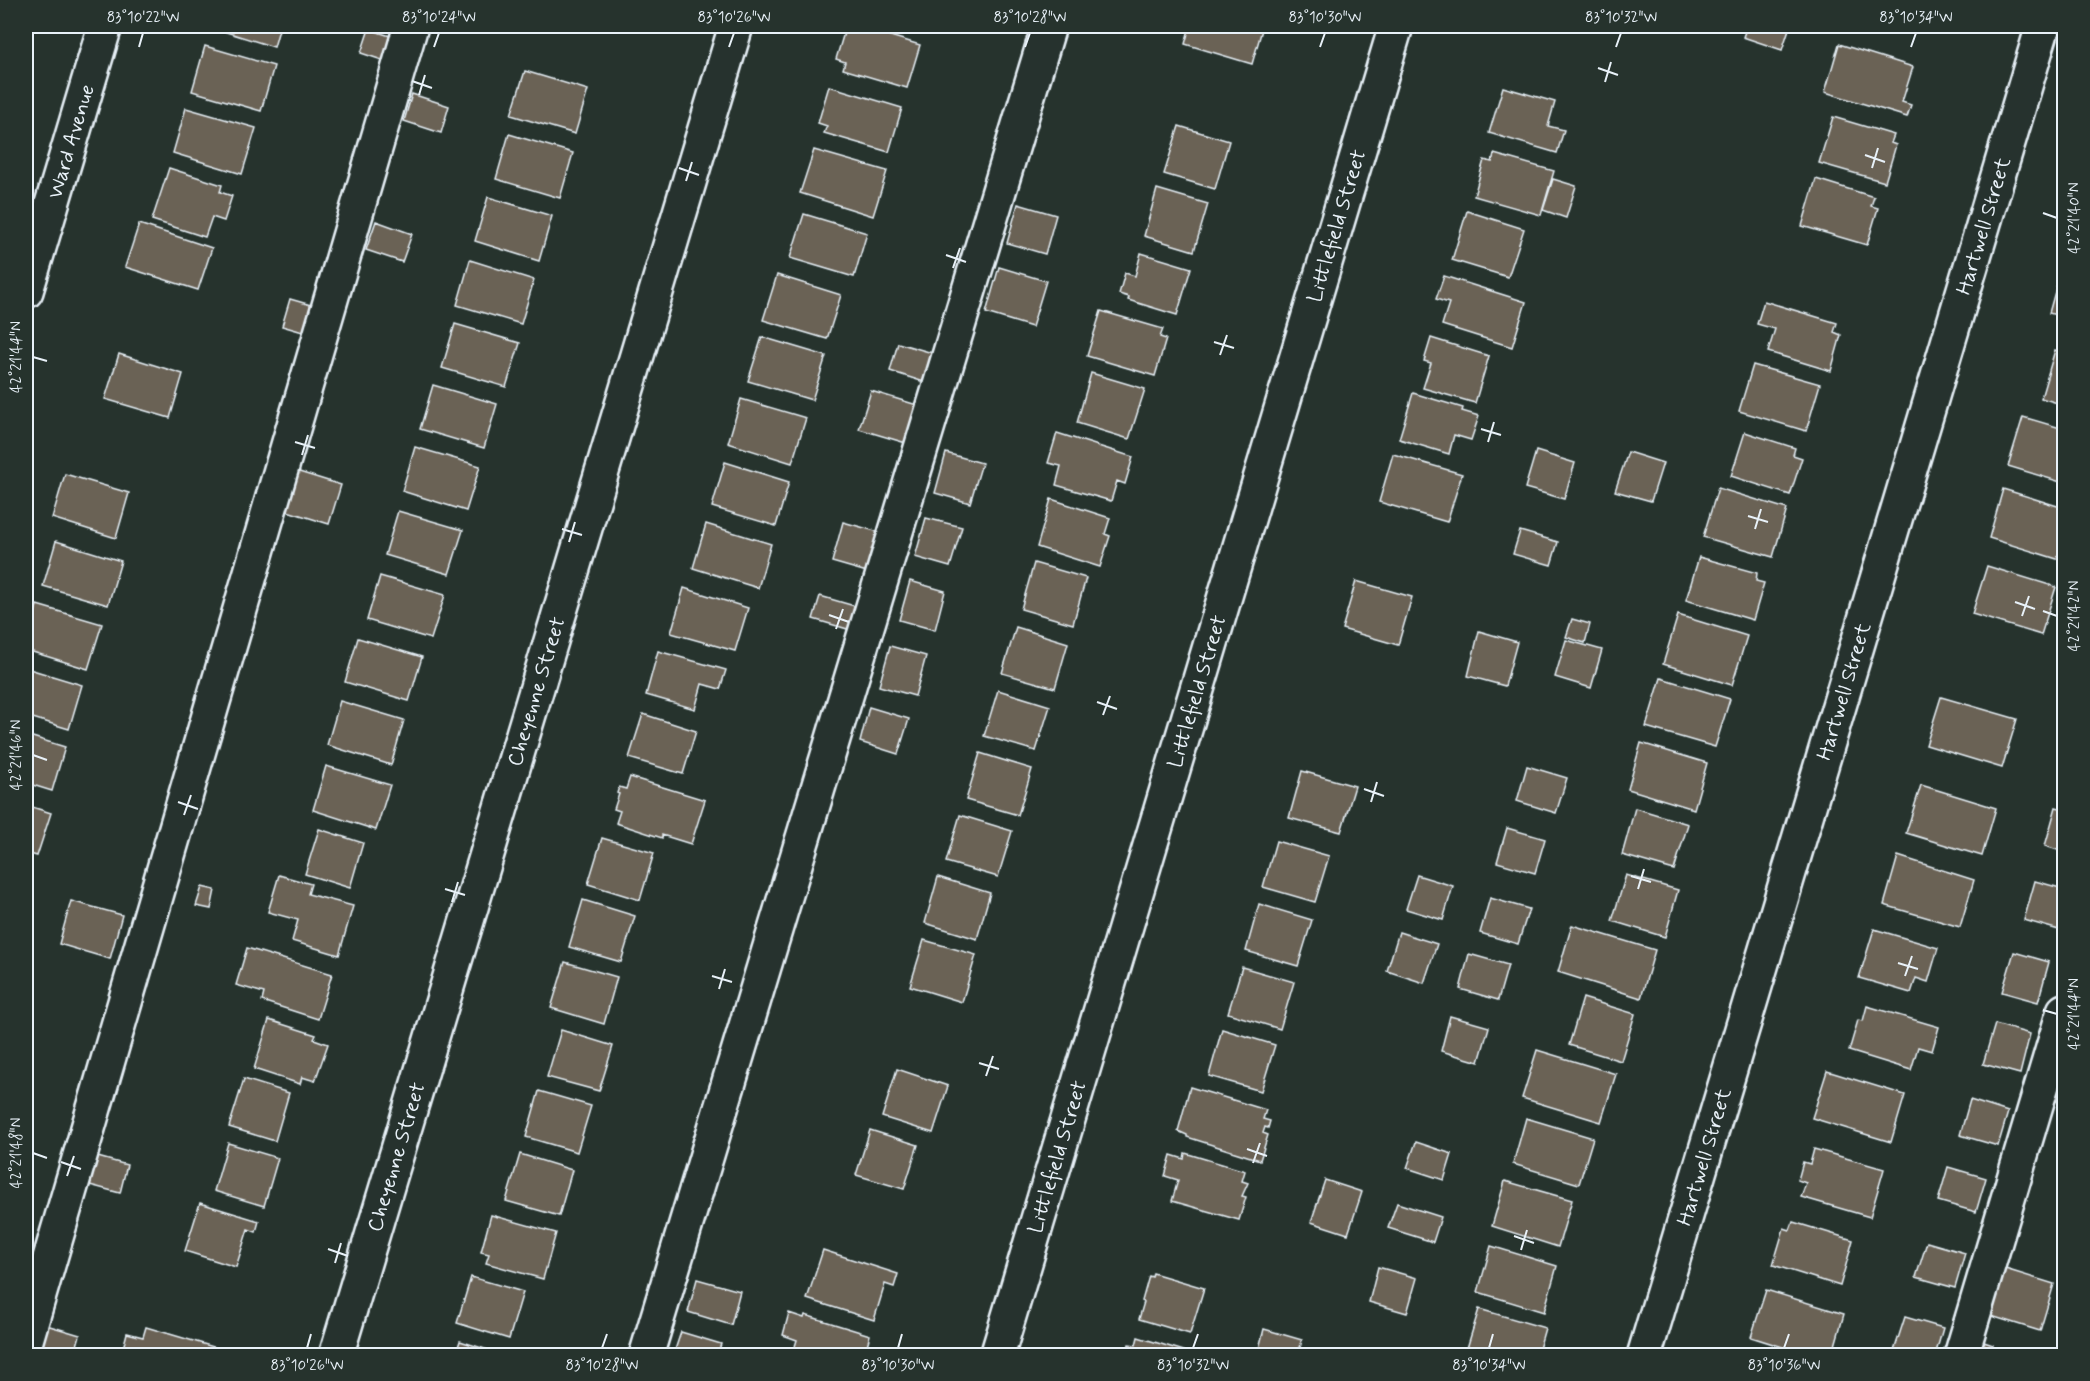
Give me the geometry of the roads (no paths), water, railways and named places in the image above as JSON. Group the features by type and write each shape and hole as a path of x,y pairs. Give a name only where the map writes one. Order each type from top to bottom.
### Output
{"street":[{"name":"Ward Avenue","path":"26,291 105,26"},
{"path":"26,1340 411,26"},
{"name":"Cheyenne Street","path":"336,1356 735,26"},
{"path":"646,1356 1049,26"},
{"name":"Littlefield Street","path":"997,1356 1396,26"},
{"name":"Hartwell Street","path":"1644,1356 2043,26"},
{"path":"1961,1356 2064,1011"}]}
